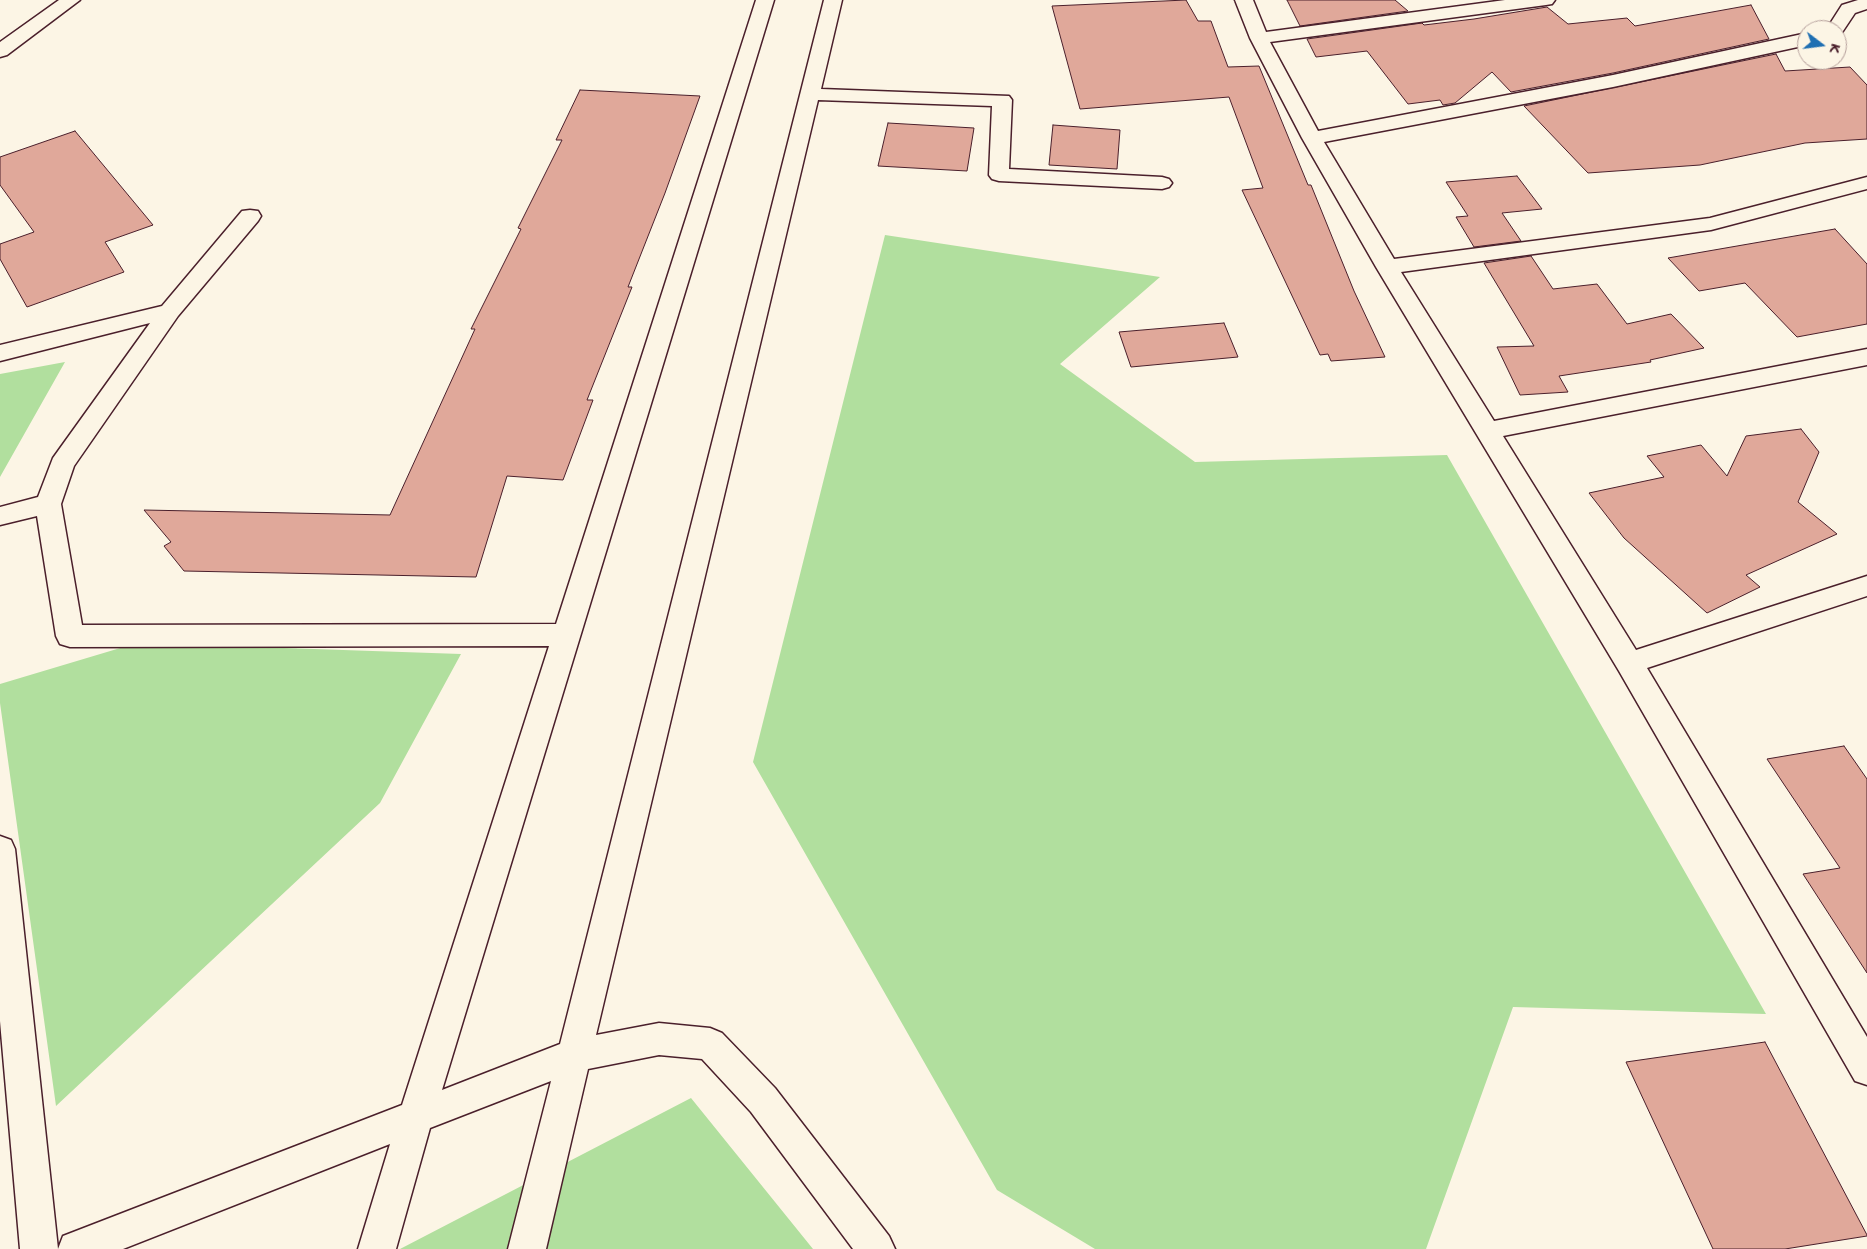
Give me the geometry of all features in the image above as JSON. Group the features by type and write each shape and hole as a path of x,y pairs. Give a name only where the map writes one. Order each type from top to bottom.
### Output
{"street":[{"path":"0,51 71,0"},
{"path":"376,1249 766,0"},
{"path":"527,1249 832,0"},
{"path":"1244,0 1259,38 1312,138 1387,267 1628,663 1867,1069"},
{"path":"1259,38 1546,0"},
{"path":"1838,20 1842,5 1867,3"},
{"path":"1312,138 1612,81 1797,41"},
{"path":"810,94 1002,100 999,175 1162,183"},
{"path":"1387,267 1711,224 1867,183"},
{"path":"250,216 170,311 62,464 48,504 70,636 567,636"},
{"path":"0,353 170,311"},
{"path":"1487,431 1867,357"},
{"path":"0,516 48,504"},
{"path":"1628,663 1867,586"},
{"path":"0,849 40,1249"},
{"path":"76,1249 574,1055 659,1039 710,1044 764,1100 876,1249"}],"green space":[{"path":"885,235 1160,277 1060,364 1195,462 1447,455 1766,1014 1513,1007 1426,1249 1095,1249 997,1190 753,762"},
{"path":"65,362 0,477 0,374"},
{"path":"137,643 461,654 380,803 56,1106 0,703 0,684"},
{"path":"691,1098 813,1249 400,1249"}],"building":[{"path":"1186,0 1198,21 1211,21 1228,67 1259,66 1308,185 1311,185 1354,291 1385,357 1331,361 1328,354 1320,355 1242,190 1263,188 1229,97 1080,109 1052,6"},
{"path":"1287,0 1395,0 1408,11 1300,26"},
{"path":"1751,5 1769,39 1613,73 1511,92 1492,72 1455,103 1443,105 1440,100 1408,104 1367,51 1316,57 1307,39 1422,23 1424,25 1474,19 1547,7 1568,24 1627,18 1635,26"},
{"path":"1776,54 1785,71 1847,70 1847,67 1850,67 1867,85 1867,139 1805,143 1700,165 1588,173 1524,106"},
{"path":"580,90 700,96 628,287 632,287 587,400 593,400 563,480 507,476 476,577 184,571 164,546 171,542 144,510 390,515 475,329 471,329 521,229 518,228 562,140 556,140"},
{"path":"888,123 974,128 967,171 878,166"},
{"path":"1053,125 1120,130 1117,169 1049,165"},
{"path":"75,131 153,225 105,242 124,272 27,307 0,259 0,244 34,232 0,185 0,157"},
{"path":"1517,176 1542,209 1502,213 1521,241 1474,247 1456,217 1468,216 1446,182"},
{"path":"1835,229 1867,264 1867,324 1797,337 1745,283 1699,291 1668,258"},
{"path":"1531,256 1553,289 1597,284 1627,324 1671,314 1704,348 1650,360 1651,362 1559,376 1568,392 1520,395 1497,347 1534,346 1484,263"},
{"path":"1224,323 1238,357 1131,367 1119,332"},
{"path":"1801,429 1819,452 1798,502 1837,534 1746,575 1760,587 1707,613 1624,538 1589,493 1664,477 1647,456 1701,445 1727,476 1746,436"},
{"path":"1844,746 1867,779 1867,973 1803,874 1840,868 1767,759"},
{"path":"1765,1042 1867,1236 1785,1249 1713,1249 1626,1062"}]}
